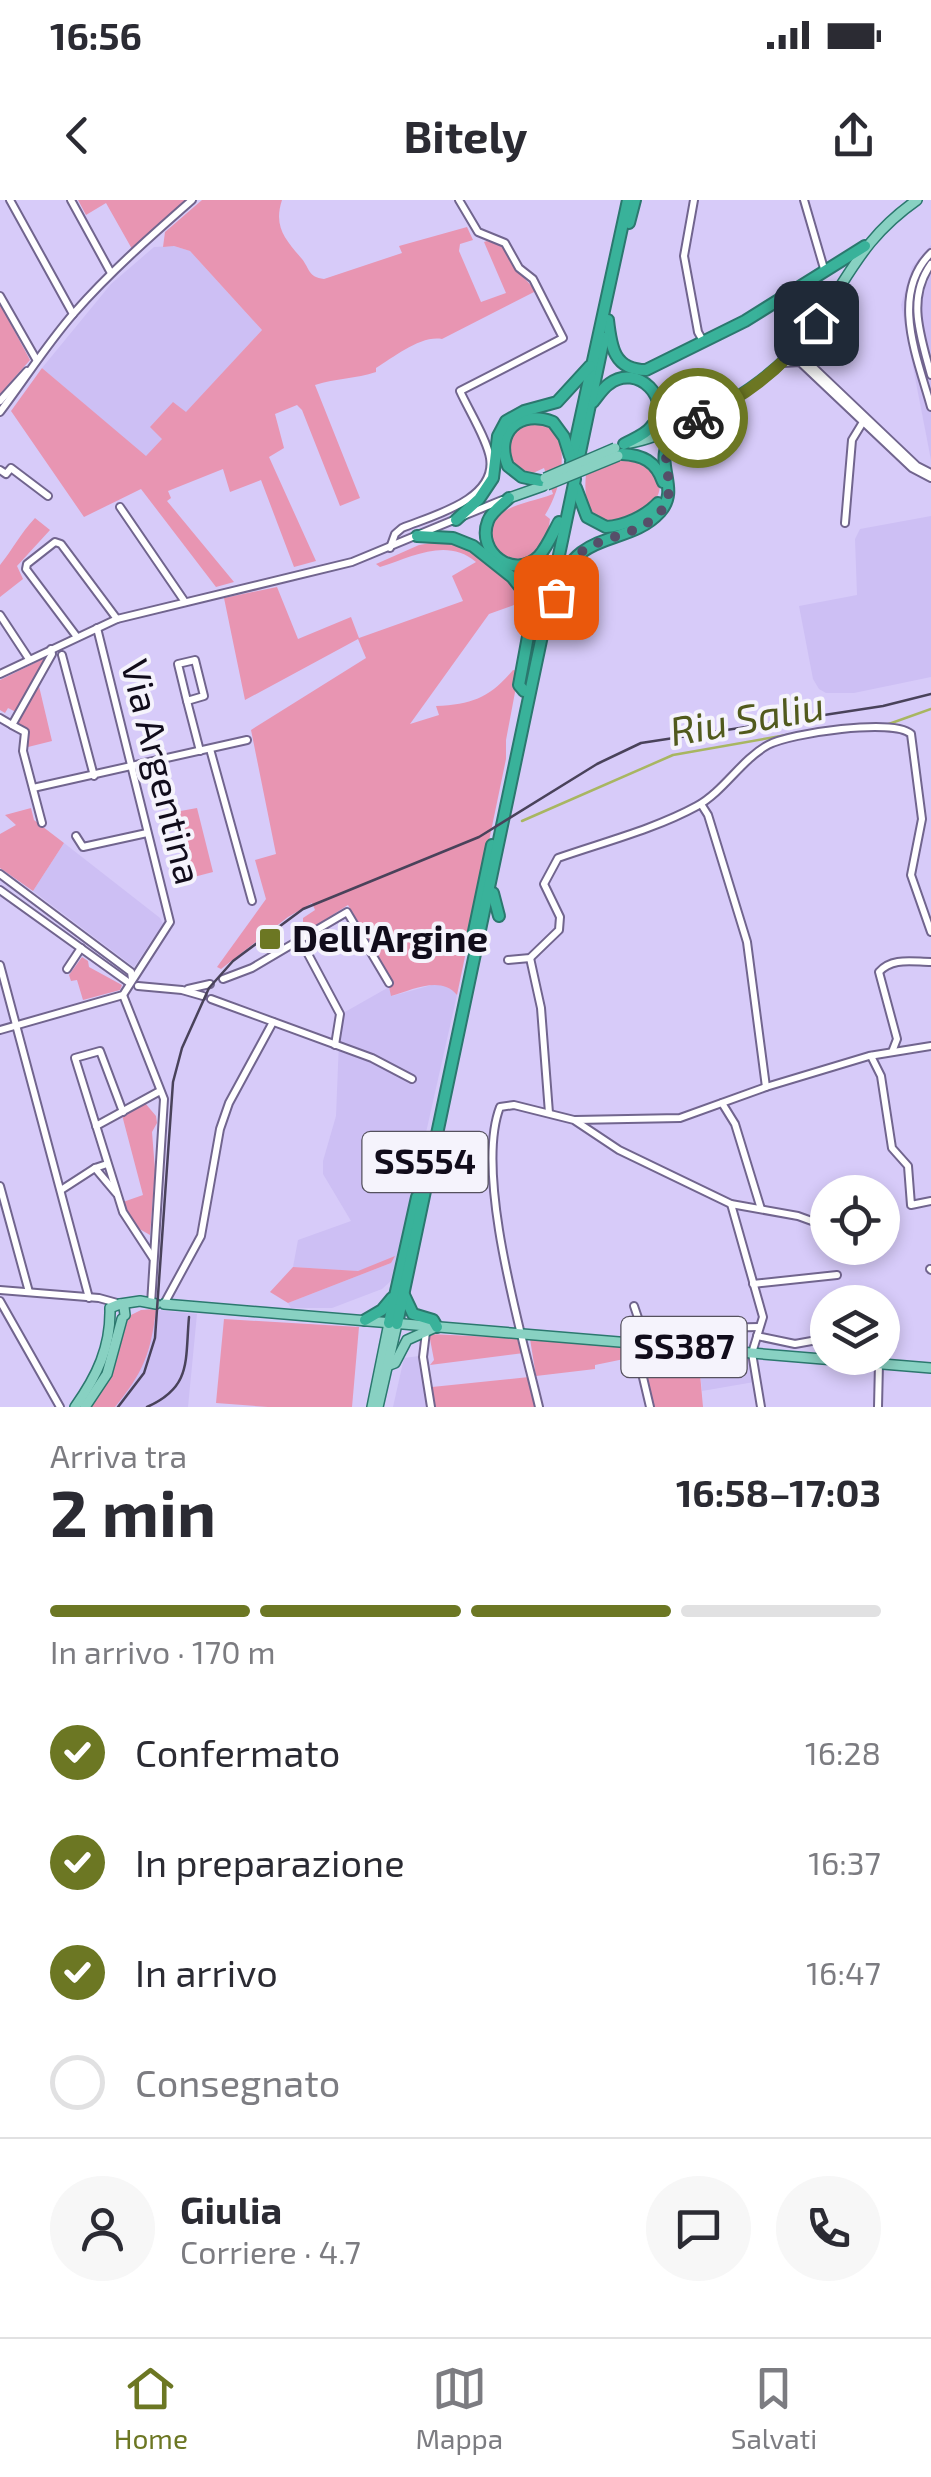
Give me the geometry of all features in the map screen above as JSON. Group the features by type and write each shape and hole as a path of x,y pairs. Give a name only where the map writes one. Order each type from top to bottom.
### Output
{"highway":[{"path":"574,460 589,407 632,200"},
{"path":"574,460 591,365 632,200"},
{"path":"608,320 613,353 621,363 638,370 655,368 826,273 866,246"},
{"path":"456,520 480,499 493,478 498,436 506,421 556,402 591,365"},
{"path":"589,407 620,378 637,378 652,388 659,408 655,422 620,451"},
{"path":"543,482 514,472 505,459 506,433 520,420 542,417 553,422 574,460"},
{"path":"548,604 556,597 568,567 582,552 642,524 663,508 669,492 666,451 673,437 690,421"},
{"path":"572,481 582,510 599,526 614,527 651,511 663,490 660,474 647,460 620,451"},
{"name":"SS554","path":"393,1323 572,481"},
{"name":"SS554","path":"501,817 559,522 572,481"},
{"path":"508,498 492,514 485,536 488,548 504,563 530,563 540,555 559,522"},
{"path":"417,536 453,538 473,546 512,577 523,592 531,620 519,685 524,691"},
{"name":"SS554","path":"400,1291 471,982 492,882 497,835"},
{"path":"492,882 499,916"},
{"path":"471,982 482,960 490,954"},
{"path":"365,1320 382,1310 400,1291 416,1317 433,1320 431,1330"}],"main road":[{"path":"508,498 733,401 780,364 804,339 866,246 883,226 918,200"},
{"path":"86,1407 107,1374 126,1310 118,1304"},
{"path":"75,1407 100,1367 112,1306 118,1304 393,1323"},
{"path":"110,1314 114,1319 123,1317 154,1304"},
{"path":"365,1320 380,1334 383,1351"},
{"name":"SS387","path":"393,1323 431,1330 522,1332 810,1358"},
{"name":"SS554","path":"375,1407 383,1351 393,1323"},
{"name":"SS554","path":"375,1407 387,1366 393,1323"},
{"path":"387,1366 395,1363 407,1340 431,1330"},
{"name":"SS387","path":"900,1366 931,1368"}],"street":[{"path":"10,200 73,314"},
{"path":"71,200 112,273"},
{"path":"0,412 73,314 192,200"},
{"path":"389,548 402,528 457,504 477,493 484,483 490,457 460,391 563,338 533,279 519,268 505,243 478,232 459,200"},
{"path":"694,200 684,256 698,332 704,342"},
{"path":"804,200 826,273"},
{"path":"931,253 914,280 908,312 931,407"},
{"path":"931,264 919,287 916,307 931,375"},
{"path":"0,296 36,359"},
{"path":"804,339 804,356 812,366 916,466 931,475"},
{"path":"780,364 789,360 800,362 912,468 931,475"},
{"path":"0,400 28,370"},
{"path":"845,524 852,440 863,422"},
{"path":"0,470 6,474 11,468 48,496"},
{"path":"0,674 117,620 335,566 389,548 508,498"},
{"path":"120,507 185,602"},
{"path":"77,637 26,569 27,564 58,542 117,620"},
{"path":"0,616 29,660"},
{"name":"Via Argentina","path":"97,628 170,922 123,995"},
{"path":"12,724 52,654 51,649"},
{"path":"62,655 94,776"},
{"path":"188,700 204,696 195,660 178,664 200,751"},
{"path":"0,718 25,732 23,751 42,823"},
{"path":"508,960 530,958 562,924 544,884 558,858 701,804 772,742 882,726 908,730 916,755 922,819 910,875 931,932"},
{"path":"33,788 247,740"},
{"path":"210,749 252,901"},
{"path":"701,804 708,815 747,942 766,1087"},
{"path":"76,836 83,847 148,833"},
{"path":"0,874 131,972 132,983"},
{"path":"2,894 132,983 207,997 336,1045 412,1079"},
{"path":"223,979 252,968 347,912 389,982"},
{"path":"300,939 340,1014 336,1045"},
{"path":"67,969 81,948"},
{"path":"530,958 541,1008 549,1113"},
{"path":"891,1053 897,1039 879,972 887,964 900,961 931,962"},
{"path":"0,965 90,1298 110,1314"},
{"path":"182,990 210,984"},
{"path":"0,1030 123,995 164,1098 153,1258 154,1304"},
{"path":"154,1304 201,1236 220,1129 229,1103 273,1022"},
{"path":"539,1407 499,1229 492,1151 500,1107 514,1105 574,1120 680,1118 871,1056 931,1046"},
{"path":"123,1112 100,1051 75,1058 123,1212 153,1258"},
{"path":"871,1056 881,1076 892,1148 908,1166 912,1205 931,1201"},
{"path":"96,1126 160,1091"},
{"path":"722,1103 735,1124 760,1209"},
{"path":"574,1120 619,1150 731,1204 810,1220"},
{"path":"60,1190 107,1164"},
{"path":"95,1168 116,1193"},
{"path":"0,1186 29,1292"},
{"path":"731,1204 763,1316 752,1353 761,1407"},
{"path":"754,1284 837,1275"},
{"path":"0,1290 118,1304"},
{"path":"0,1301 60,1407"},
{"path":"634,1306 647,1338 641,1369 650,1407"},
{"path":"700,1323 758,1332 794,1344 810,1341"},
{"path":"431,1330 423,1357 431,1407"},
{"path":"878,1407 879,1375"}],"shaded area":[{"path":"78,200 188,200 132,249 106,203 86,215"},
{"path":"202,200 282,200 279,218 283,232 310,272 319,278 402,253 399,246 467,227 473,240 460,244 459,251 481,302 506,293 484,242 487,241 502,246 536,291 442,339 425,340 408,348 376,368 376,372 315,385 360,498 340,506 297,405 275,414 284,448 269,457 316,561 294,567 261,480 230,492 223,469 168,491 171,498 167,501 234,582 216,587 141,489 84,517 11,411 42,368 146,456 162,439 150,427 173,402 186,412 262,330 190,251 163,247 165,232"},
{"path":"931,245 931,460 901,305 912,267"},
{"path":"174,246 190,251 262,330 146,457 42,368 111,284 154,247"},
{"path":"0,304 30,360 0,394"},
{"path":"533,420 556,429 561,473 555,495 545,515 550,519 548,533 538,554 511,559 489,542 490,523 512,507 553,494 544,468 531,474 511,463 506,444 518,426"},
{"path":"619,460 631,460 649,468 656,474 659,490 646,508 604,520 591,512 586,474"},
{"path":"931,516 931,677 854,693 826,693 819,689 813,679 799,606 857,595 855,539 860,529"},
{"path":"35,518 50,530 17,566 23,579 0,597 0,565"},
{"path":"449,540 494,566 526,607 517,610 514,605 489,614 410,724 439,715 436,706 479,698 513,670 519,671 506,759 457,995 435,985 391,996 392,982 348,905 303,934 303,918 315,910 312,903 221,969 217,967 266,899 255,860 276,854 251,730 366,658 358,639 245,700 224,598 277,587 298,639 351,617 359,638 463,601 452,576 476,562 465,555 429,551 380,567 376,564 419,545"},
{"path":"49,656 16,712 0,710 0,680"},
{"path":"38,682 52,741 28,747 21,729 14,725"},
{"path":"31,808 34,820 64,843 33,891 0,868 0,834 16,825 5,815"},
{"path":"197,808 213,872 190,878 175,812"},
{"path":"64,843 160,918 163,924 134,967 33,891"},
{"path":"82,957 89,967 122,985 120,990 83,1000 77,980 71,981 69,975"},
{"path":"439,983 451,986 457,995 393,1279 382,1289 332,1308 291,1308 288,1303 391,1263 358,1271 293,1267 298,1240 351,1221 323,1174 336,1116 339,1041 345,1012 389,987 392,996"},
{"path":"145,1103 157,1123 152,1132 155,1170 150,1235 136,1227 123,1202 143,1195 122,1115"},
{"path":"395,1256 391,1263 288,1303 270,1292 293,1267 358,1271"},
{"path":"148,1309 197,1314 188,1407 90,1407 109,1379 129,1316"},
{"path":"156,1309 148,1350 133,1384 115,1407 90,1407 109,1379 129,1316"},
{"path":"224,1319 359,1327 352,1407 216,1403"},
{"path":"429,1334 517,1338 521,1339 524,1353 430,1365 434,1360"},
{"path":"530,1339 639,1349 635,1367 629,1358 595,1365 595,1369 536,1376"},
{"path":"645,1347 698,1352 703,1407 654,1407 645,1372"},
{"path":"698,1352 755,1357 760,1381 702,1391"},
{"path":"419,1356 428,1407 393,1407 404,1358"},
{"path":"529,1377 535,1407 435,1407 432,1387"}],"waterway":[{"name":"Riu Saliu","path":"886,725 931,709"},
{"name":"Riu Saliu","path":"522,821 673,755 798,733"}],"tram line":[{"path":"118,1407 144,1373 155,1338 173,1082 182,1048 209,988 233,961 303,909 479,837 597,764 641,743 883,706 931,694"},
{"path":"147,1407 172,1391 179,1381 186,1360 189,1317"}],"way so far":[{"path":"556,597 561,578 582,552 642,524 663,508 669,492 664,457 667,446 677,432 698,418"}],"place":[{"name":"Dell'Argine","path":"270,939"}],"route":[{"path":"698,418 760,382 816,323"}]}
